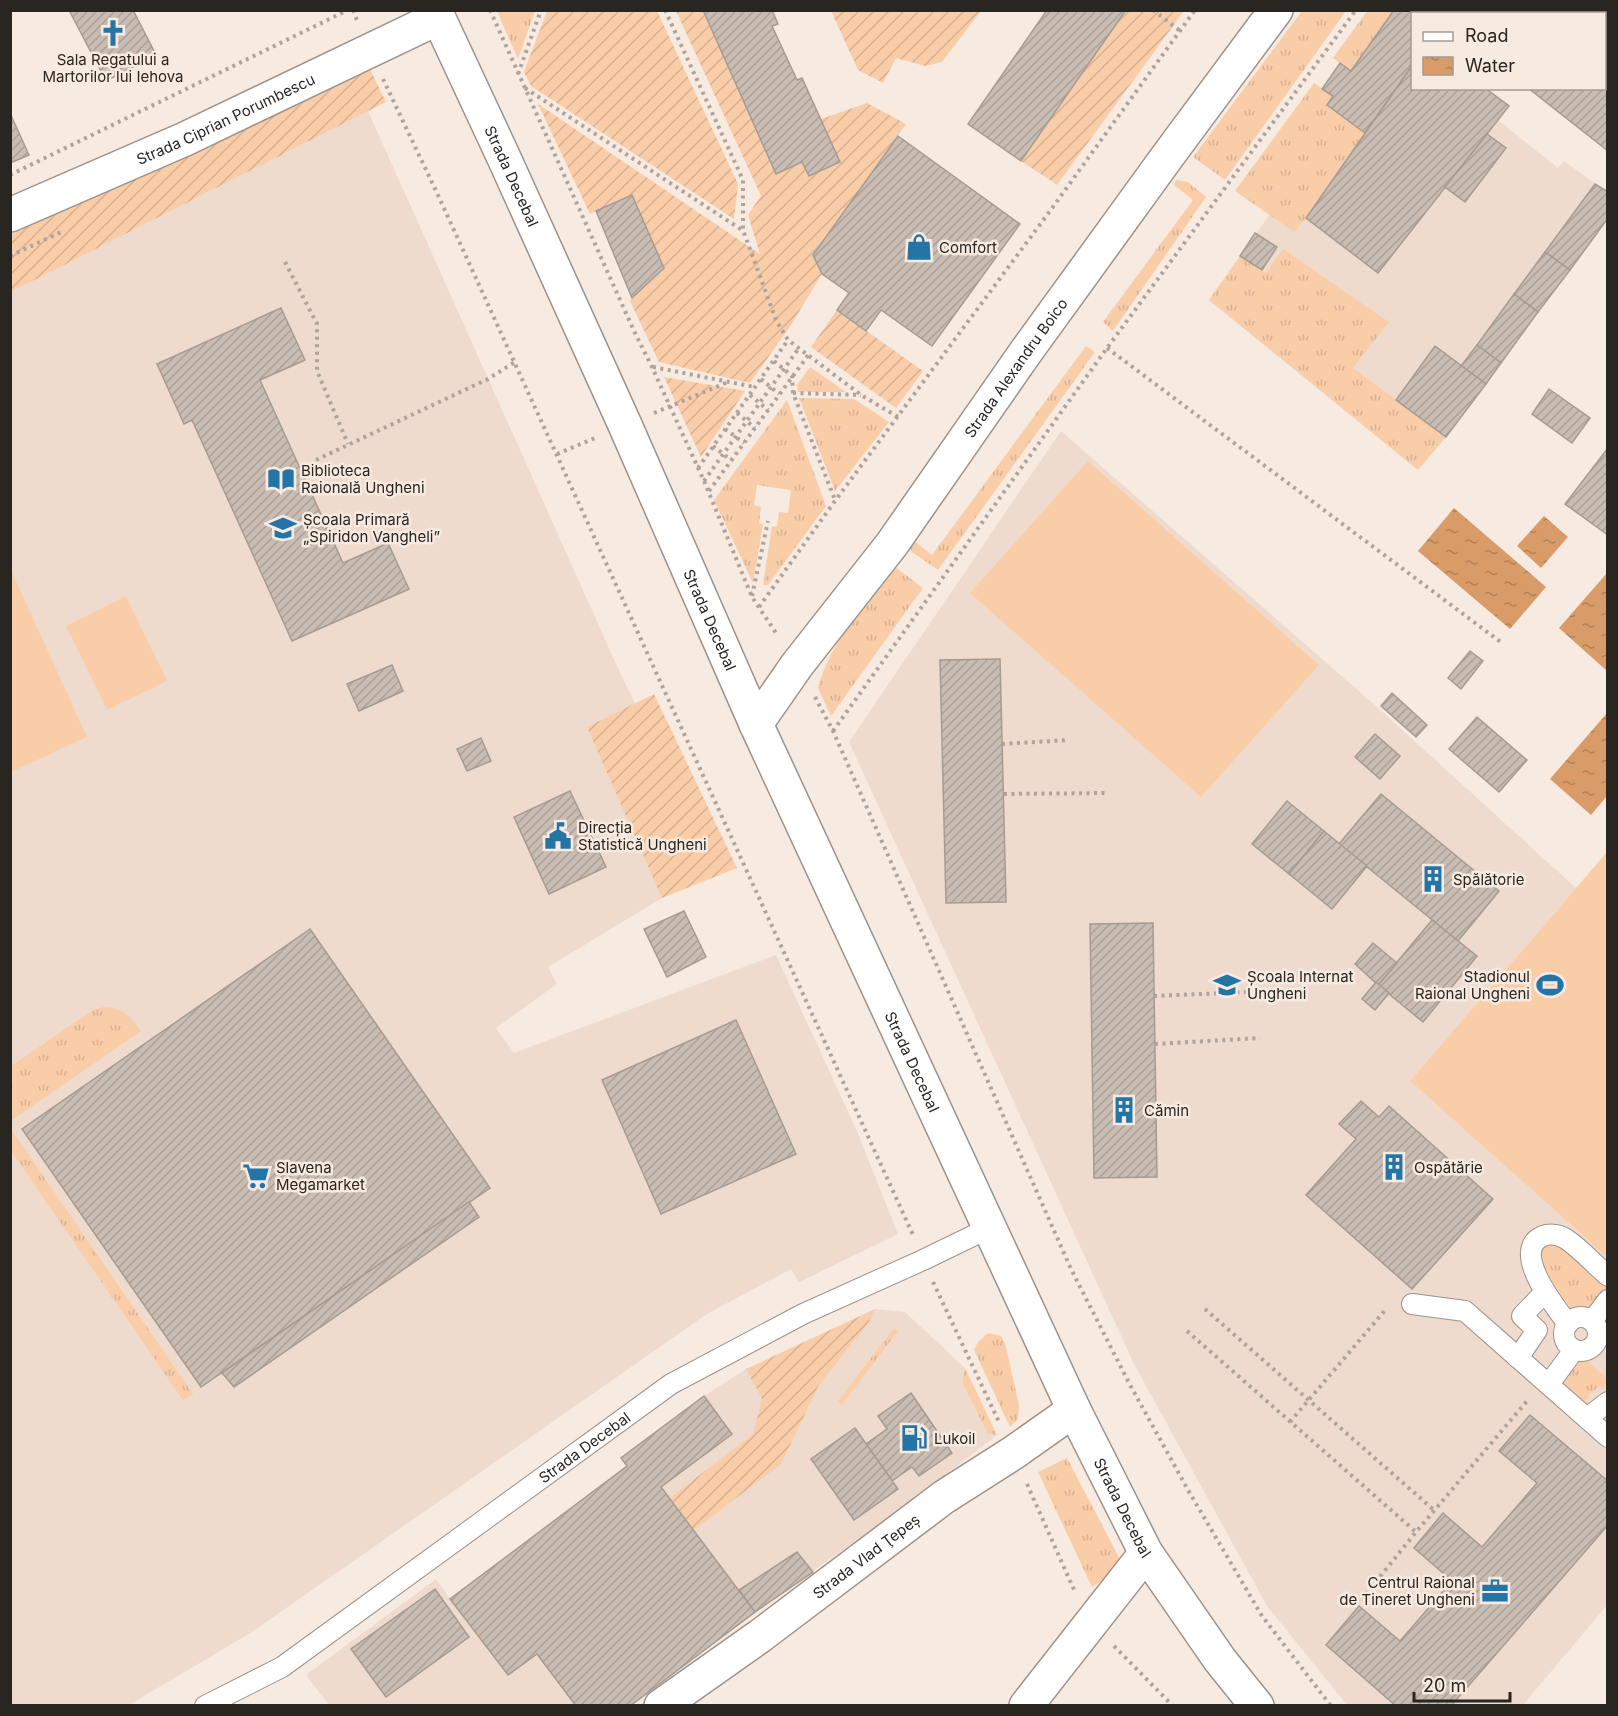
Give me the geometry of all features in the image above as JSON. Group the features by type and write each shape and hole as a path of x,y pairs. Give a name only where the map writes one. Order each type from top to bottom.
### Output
{"street":[{"name":"Strada Alexandru Boico","path":"756,724 797,665 892,544 1025,353 1276,10"},
{"name":"Strada Ciprian Porumbescu","path":"10,215 185,139 371,49 437,14"},
{"name":"Strada Decebal","path":"437,14 626,425 756,724 1074,1410 1146,1553 1220,1660 1257,1706"},
{"name":"Strada Vlad Ţepeș","path":"661,1706 760,1636 944,1497 1013,1453 1074,1410"},
{"path":"1026,1706 1146,1553"}],"lane":[{"name":"Strada Decebal","path":"205,1706 282,1667 671,1384 803,1314 989,1228"},
{"path":"1568,1324 1534,1272 1531,1259 1532,1249 1537,1240 1555,1234 1565,1238 1608,1276"},
{"path":"1518,1358 1537,1330 1522,1316 1545,1292"},
{"path":"1592,1321 1608,1300"},
{"path":"1412,1304 1465,1311 1608,1437"},
{"path":"1579,1317 1592,1321 1598,1333 1601,1351 1574,1350 1565,1338 1568,1324 1579,1317"},
{"path":"1549,1384 1574,1350"},
{"path":"1587,1418 1608,1402"}],"path":[{"path":"10,175 348,10"},
{"path":"353,10 382,78 515,362 1081,1605 1120,1653 1173,1706"},
{"path":"490,10 634,331 709,491 752,597 797,665 833,731 1071,1269 1129,1383 1188,1490 1262,1616 1331,1706"},
{"path":"518,74 541,10"},
{"path":"665,10 743,180 742,230 776,320 789,340 861,395 897,417"},
{"path":"1153,10 1180,31"},
{"path":"759,607 1195,10"},
{"path":"833,731 1107,348 1356,10"},
{"path":"523,87 742,230"},
{"path":"285,262 317,324 317,371 348,444"},
{"path":"698,468 789,340"},
{"path":"704,480 799,348"},
{"path":"1107,348 1502,643"},
{"path":"709,491 809,354"},
{"path":"774,361 792,376 793,393 835,501"},
{"path":"316,460 488,379 515,362"},
{"path":"652,367 755,387"},
{"path":"761,379 779,394"},
{"path":"793,393 861,395"},
{"path":"749,395 768,410"},
{"path":"737,412 755,428"},
{"path":"725,429 744,443"},
{"path":"713,446 731,460"},
{"path":"752,597 768,521"},
{"path":"1002,744 1069,740"},
{"path":"1004,794 1106,793"},
{"path":"1154,996 1248,992"},
{"path":"1155,1044 1260,1038"},
{"path":"1290,1422 1392,1303"},
{"path":"1205,1309 1435,1511"},
{"path":"1187,1331 1416,1532"},
{"path":"1366,1594 1531,1397"}],"shaded area":[{"path":"1394,11 1453,11 1454,12 1411,12 1411,90 1417,90 1498,120 1558,168 1564,161 1607,192 1607,218 1446,437 1418,470 1209,300 1270,214 1294,231 1306,218 1364,133 1327,105 1333,96 1322,89 1340,63 1351,71"},
{"path":"368,111 617,666 717,875 662,898 548,967 557,984 496,1028 514,1053 776,955 856,1129 898,1234 799,1282 791,1269 707,1314 252,1632 129,1705 11,1706 11,292"},
{"name":"Școala Internat Ungheni","path":"1061,431 1377,707 1576,888 1410,1081 1607,1257 1607,1605 1523,1705 1347,1705 1267,1606 1134,1364 849,742"},
{"path":"875,1309 905,1312 965,1368 962,1382 988,1433 997,1435 909,1503 755,1612 630,1705 329,1705 306,1675 436,1579 450,1599 627,1466 621,1458 704,1396 746,1369 763,1399"}],"green space":[{"path":"497,11 535,11 518,59"},
{"path":"547,11 657,11 738,184 734,219 531,86 524,72"},
{"path":"676,11 703,11 776,174 802,162 809,176 840,162 821,119 867,103 906,124 813,255 822,274 791,325 750,383 659,362 630,301 664,268 632,196 590,214 538,104 760,254 748,215 761,196"},
{"path":"831,11 981,11 942,62 925,66 896,58 883,83 858,70"},
{"path":"1126,11 1184,11 1057,185 1021,161"},
{"path":"1302,11 1346,11 1225,180 1193,157"},
{"path":"1367,11 1393,11 1351,71 1333,58"},
{"path":"367,63 386,102 11,292 11,234"},
{"path":"1314,83 1333,96 1327,106 1365,133 1294,232 1235,191"},
{"path":"1176,180 1188,182 1206,197 1113,331 1103,322 1193,200 1174,185"},
{"path":"1283,249 1389,322 1353,368 1446,437 1418,470 1209,300 1240,256 1266,273"},
{"path":"837,310 923,371 896,408 811,347"},
{"path":"1086,346 1095,352 938,570 912,552 909,546 912,539 932,555"},
{"path":"810,367 846,392 798,392 797,385"},
{"path":"664,377 745,391 701,457"},
{"path":"799,398 854,399 889,422 835,491"},
{"path":"787,400 826,506 768,585 763,585 772,526 777,527 779,512 788,513 791,490 757,485 754,505 761,507 759,523 763,524 753,583 714,500"},
{"path":"1088,461 1319,665 1201,797 970,593"},
{"path":"894,566 923,588 831,716 818,688 824,671 850,624"},
{"path":"10,568 87,737 11,772 10,772"},
{"path":"126,596 167,681 107,710 66,626"},
{"path":"654,694 737,868 662,898 587,727"},
{"name":"Stadionul Raional Ungheni","path":"1607,852 1607,1257 1410,1081"},
{"path":"110,1007 125,1013 141,1031 11,1121 11,1066 93,1010"},
{"path":"11,1129 193,1395 183,1400 11,1151"},
{"path":"1556,1241 1607,1282 1607,1292 1597,1305 1593,1302 1587,1309 1571,1310 1566,1303 1561,1305 1542,1277 1539,1249 1543,1245"},
{"path":"875,1309 869,1322 819,1385 781,1464 694,1530 670,1498 753,1434 762,1399 746,1369"},
{"path":"894,1328 898,1331 842,1405 838,1401"},
{"path":"988,1333 1001,1336 1005,1343 1019,1405 1018,1419 1010,1427 974,1350 978,1342"},
{"path":"1578,1361 1588,1361 1607,1379 1607,1384 1602,1389 1600,1386 1588,1395 1589,1398 1584,1402 1578,1396 1574,1400 1560,1383 1569,1367 1574,1369"},
{"path":"965,1368 997,1435 988,1434 962,1382"},
{"path":"1067,1458 1124,1567 1092,1587 1038,1472"}],"water":[{"path":"1454,508 1546,587 1510,629 1418,551"},
{"path":"1544,516 1568,537 1541,568 1517,546"},
{"path":"1607,573 1607,671 1559,628"},
{"path":"1607,713 1607,796 1591,815 1550,779"}],"building":[{"name":"Sala Regatului a Martorilor lui Iehova","path":"69,10 133,10 156,55 106,81"},
{"path":"703,10 772,10 778,24 772,26 797,80 802,78 840,162 809,176 802,162 776,174"},
{"path":"1047,10 1126,10 1021,161 968,124"},
{"path":"1394,10 1453,10 1454,12 1411,12 1411,67 1365,133 1327,105 1333,96 1322,89 1340,63 1351,71"},
{"path":"1606,63 1608,64 1608,151 1531,90 1606,90"},
{"path":"1411,67 1411,90 1488,90 1509,106 1378,273 1306,218"},
{"path":"10,113 29,155 10,163"},
{"path":"1487,134 1506,148 1465,202 1445,187"},
{"path":"898,136 1020,224 932,346 881,310 866,331 837,310 849,293 822,274 813,255"},
{"path":"1595,184 1608,192 1608,218 1570,270 1545,252"},
{"path":"632,195 664,268 632,298 596,211"},
{"path":"1255,233 1277,247 1262,270 1240,256"},
{"path":"1545,252 1570,270 1538,312 1514,294"},
{"path":"1514,294 1538,312 1501,363 1477,345"},
{"path":"281,308 305,360 260,380 343,563 388,543 409,589 292,641 192,420 184,424 157,364"},
{"path":"1477,345 1501,363 1486,384 1461,366"},
{"path":"1435,346 1486,384 1446,437 1396,400"},
{"path":"1549,389 1590,418 1572,443 1532,414"},
{"path":"1608,448 1608,535 1565,504"},
{"path":"1470,651 1483,661 1461,689 1448,678"},
{"path":"1000,659 1006,902 946,903 940,660"},
{"path":"392,665 403,691 359,711 347,684"},
{"path":"1392,693 1427,725 1416,737 1381,706"},
{"path":"1477,717 1527,760 1499,792 1449,749"},
{"path":"1375,734 1400,756 1380,779 1355,757"},
{"path":"481,738 491,761 467,771 457,749"},
{"path":"570,791 606,867 549,894 514,817"},
{"name":"Spălătorie","path":"1381,794 1499,891 1458,941 1339,844"},
{"path":"1287,801 1324,831 1289,874 1252,844"},
{"path":"1324,831 1367,866 1332,909 1289,874"},
{"path":"684,911 706,957 667,977 644,929"},
{"path":"1432,920 1477,956 1423,1022 1378,985"},
{"name":"Cămin","path":"1153,923 1157,1177 1094,1178 1090,924"},
{"path":"310,929 490,1188 201,1387 22,1129"},
{"path":"1373,943 1397,963 1378,985 1355,964"},
{"path":"1376,982 1389,993 1375,1010 1362,999"},
{"path":"736,1020 796,1154 661,1214 602,1080"},
{"name":"Ospătărie","path":"1361,1101 1379,1117 1389,1106 1493,1199 1412,1289 1306,1195 1356,1139 1339,1124"},
{"path":"469,1202 479,1217 234,1387 222,1373"},
{"path":"911,1393 952,1453 919,1476 912,1467 892,1481 866,1444 887,1429 878,1416"},
{"path":"704,1396 732,1434 661,1487 755,1612 630,1706 576,1706 537,1654 508,1675 450,1599 627,1466 621,1458"},
{"path":"1530,1415 1608,1481 1608,1525 1451,1706 1396,1706 1326,1645 1359,1606 1400,1641 1452,1581 1414,1548 1443,1513 1482,1547 1537,1483 1499,1451"},
{"path":"855,1428 898,1489 854,1520 811,1459"},
{"path":"797,1552 813,1572 755,1612 739,1590"},
{"path":"435,1589 469,1637 386,1697 351,1649"}],"place":[{"name":"Sala Regatului a Martorilor lui Iehova","path":"113,33"},
{"name":"Comfort","path":"919,247"},
{"name":"Biblioteca Raională Ungheni","path":"281,479"},
{"name":"Școala Primară „Spiridon Vangheli”","path":"283,528"},
{"name":"Direcția Statistică Ungheni","path":"558,836"},
{"name":"Spălătorie","path":"1433,879"},
{"name":"Școala Internat Ungheni","path":"1227,985"},
{"name":"Stadionul Raional Ungheni","path":"1550,985"},
{"name":"Cămin","path":"1124,1110"},
{"name":"Ospătărie","path":"1394,1167"},
{"name":"Slavena Megamarket","path":"256,1176"},
{"name":"Lukoil","path":"914,1438"},
{"name":"Centrul Raional de Tineret Ungheni","path":"1495,1591"}]}
